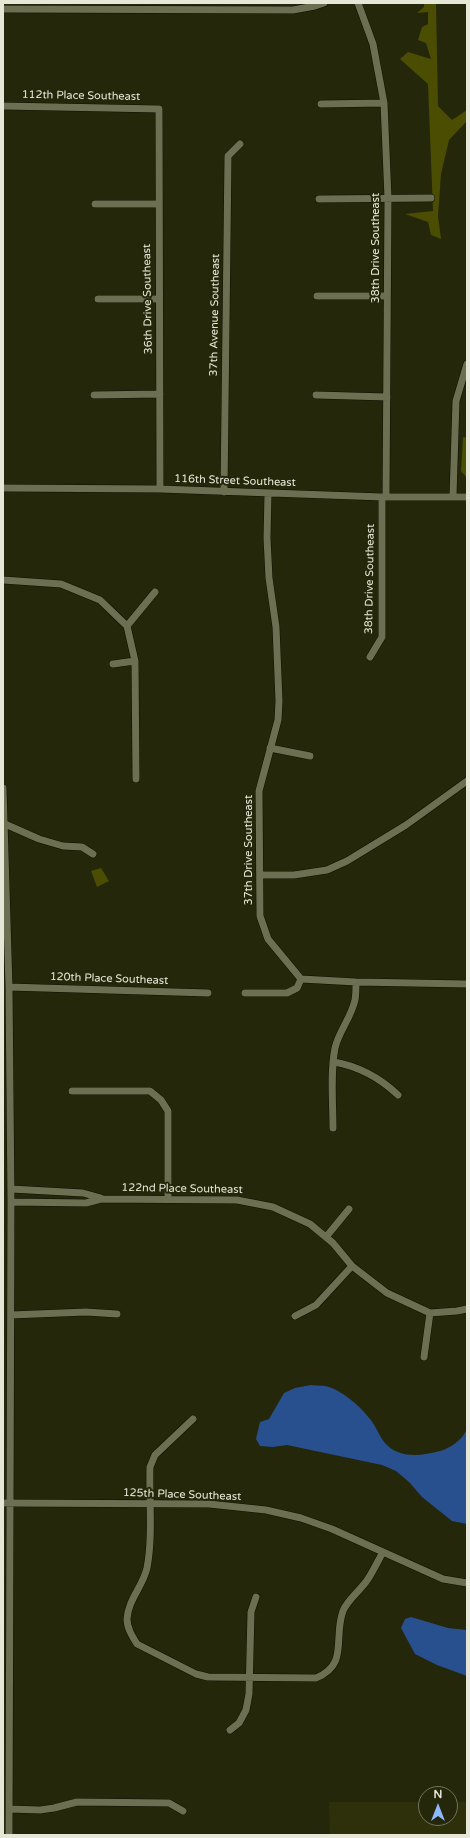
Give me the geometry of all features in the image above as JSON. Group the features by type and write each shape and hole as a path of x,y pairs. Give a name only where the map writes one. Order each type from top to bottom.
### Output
{"street":[{"path":"3,9 102,6 260,6 293,10 324,3"},
{"name":"38th Drive Southeast","path":"358,3 373,44 384,103 388,198 387,397 382,637 370,657"},
{"path":"321,104 384,103"},
{"name":"112th Place Southeast","path":"3,106 159,109"},
{"name":"36th Drive Southeast","path":"159,109 158,204 160,489"},
{"name":"37th Avenue Southeast","path":"224,492 228,156 240,144"},
{"path":"319,199 431,198"},
{"path":"96,204 158,204"},
{"path":"317,296 387,296"},
{"path":"98,299 159,299"},
{"path":"453,496 456,401 467,364"},
{"path":"94,395 160,394"},
{"path":"316,395 387,397"},
{"name":"116th Street Southeast","path":"3,488 160,489 268,494 384,497 467,497"},
{"name":"37th Drive Southeast","path":"268,494 267,538 269,578 276,627 279,663 278,720 259,791 260,916 268,939 301,979"},
{"path":"3,580 61,584 100,600 127,626 135,661 136,779"},
{"path":"127,626 155,592"},
{"path":"113,664 135,661"},
{"path":"270,748 310,756"},
{"path":"260,875 294,875 327,870 347,862 406,825 467,780"},
{"path":"3,788 5,824 5,936 9,987 6,1104 11,1189 12,1360 7,1503 6,1623 6,1748 9,1835"},
{"path":"5,824 41,839 63,846 82,848 93,854"},
{"path":"245,993 287,993 297,988 301,979 356,982 467,984"},
{"path":"333,1128 334,1062 339,1035 351,1012 355,999 356,982"},
{"name":"120th Place Southeast","path":"9,987 208,993"},
{"path":"334,1062 346,1064 373,1076 398,1095"},
{"path":"72,1091 150,1091 161,1100 168,1111 168,1199"},
{"name":"122nd Place Southeast","path":"11,1189 83,1193 101,1198 237,1200 273,1207 310,1224 326,1237 352,1266 387,1293 430,1312 467,1309"},
{"name":"122nd Place Southeast","path":"11,1202 86,1203 101,1198"},
{"path":"326,1237 349,1209"},
{"path":"295,1316 316,1306 352,1266"},
{"path":"11,1315 86,1312 117,1314"},
{"path":"424,1357 430,1312"},
{"path":"3,1360 12,1360"},
{"path":"193,1418 155,1455 150,1466 148,1553 146,1569 129,1607 127,1620 131,1635 137,1644 196,1674 208,1677 316,1678 326,1674 334,1666 338,1658 339,1625 344,1610 367,1580 383,1552"},
{"name":"125th Place Southeast","path":"7,1503 209,1504 266,1510 301,1518 332,1529 443,1580 467,1584"},
{"path":"230,1730 239,1723 246,1710 249,1694 251,1612 256,1597"},
{"path":"9,1810 40,1810 76,1802 169,1803 183,1811"}],"shaded area":[{"path":"424,3 436,3 438,106 452,120 467,110 467,121 449,140 441,174 438,216 441,239 431,235 428,222 405,214 433,211 428,84 400,59 408,52 431,59 426,43 418,40 422,27 428,24 428,12 417,13 424,7"},
{"path":"463,437 467,438 467,478 461,471"},
{"path":"101,868 109,881 97,887 91,871"},
{"path":"329,1802 418,1802 418,1826 458,1826 458,1802 467,1802 467,1835 330,1835"}],"water":[{"path":"311,1385 329,1387 346,1396 366,1414 385,1443 397,1452 404,1454 418,1455 444,1450 459,1440 467,1429 467,1524 452,1521 422,1497 409,1482 396,1471 382,1465 287,1445 273,1447 260,1446 256,1439 260,1422 269,1419 284,1393 295,1388"},
{"path":"411,1617 448,1628 467,1630 467,1676 437,1665 415,1654 401,1628 405,1619"}]}
